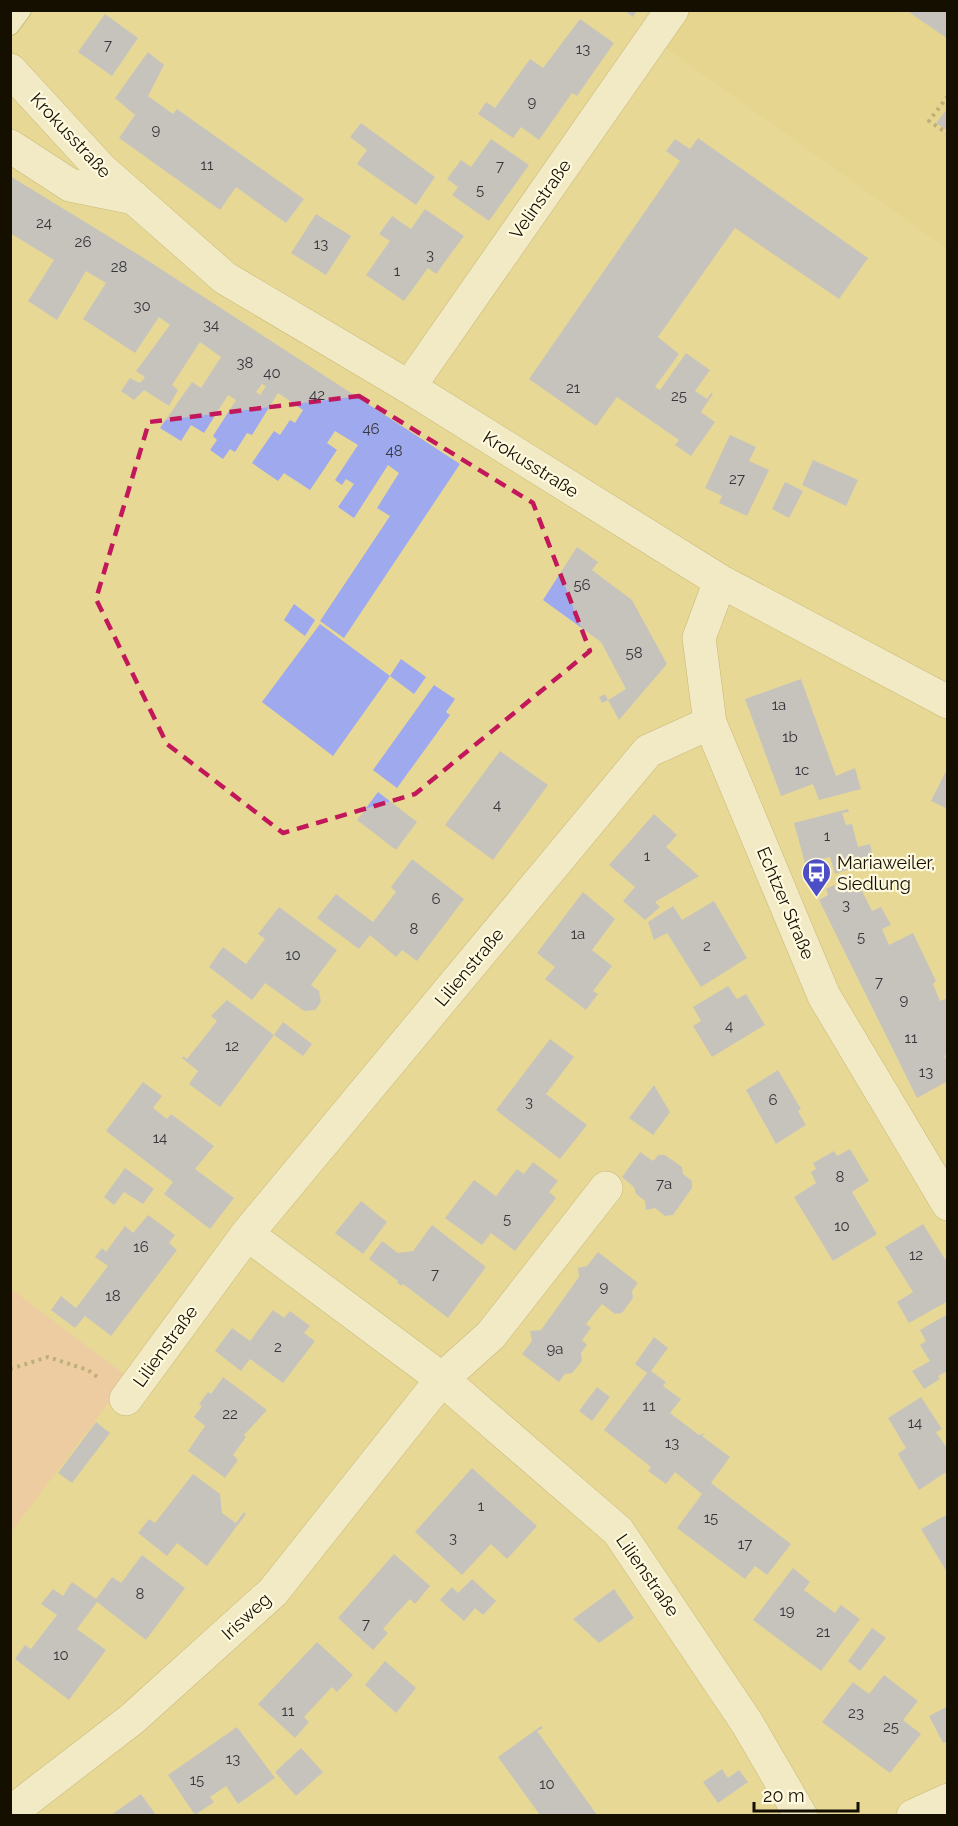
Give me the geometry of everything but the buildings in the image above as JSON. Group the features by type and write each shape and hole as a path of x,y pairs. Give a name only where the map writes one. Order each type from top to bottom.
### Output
{"street":[{"name":"Velinstraße","path":"409,387 672,10"},
{"name":"Krokusstraße","path":"10,70 102,170 225,278 409,387 720,581 948,702"},
{"name":"Krokusstraße","path":"10,146 70,185 134,198"},
{"name":"Echtzer Straße","path":"720,581 699,638 710,723 824,996 948,1204"},
{"name":"Lilienstraße","path":"126,1399 247,1234 648,751 710,723"},
{"path":"442,1379 491,1335 606,1188"},
{"name":"Lilienstraße","path":"247,1234 442,1379 618,1531 747,1723 801,1815"},
{"name":"Irisweg","path":"10,1813 132,1719 273,1592 442,1379"},
{"path":"917,1815 948,1800"}],"lane":[{"path":"10,26 22,10"}],"path":[{"path":"948,96 929,121 948,134"},
{"path":"10,1369 48,1357 88,1370 126,1399"}],"highlighted area":[{"path":"359,396 533,503 590,651 415,794 283,833 167,744 96,599 149,422"}],"shaded area":[{"path":"689,11 947,11 947,249 663,46"},
{"path":"10,1288 128,1377 11,1532 10,1532"}],"place":[{"name":"Mariaweiler, Siedlung","path":"816,898"}]}
